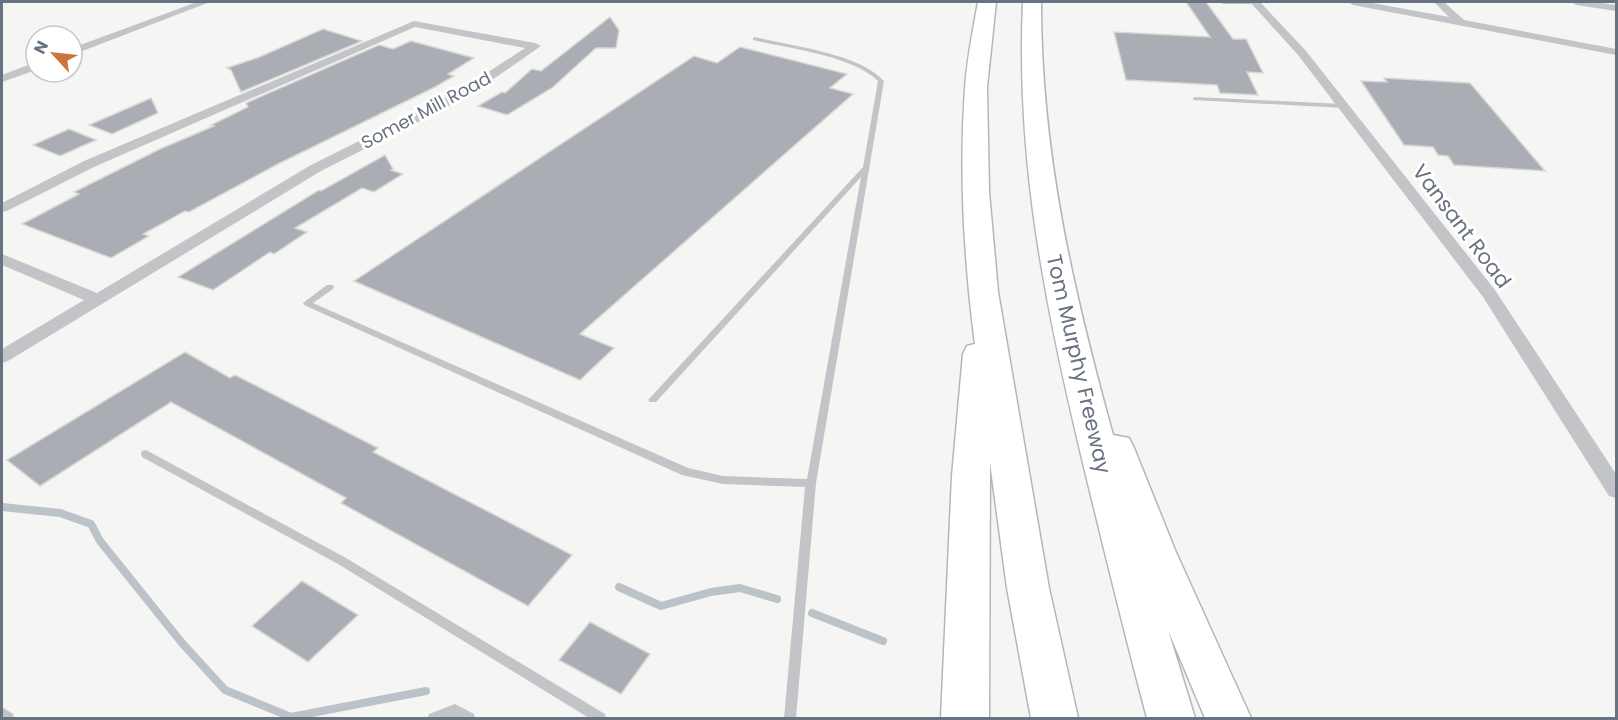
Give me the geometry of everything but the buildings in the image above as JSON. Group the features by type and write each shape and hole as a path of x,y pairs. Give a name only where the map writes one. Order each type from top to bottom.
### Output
{"highway":[{"path":"987,2 976,87 976,192 983,292 1028,588 1055,718"},
{"name":"Tom Murphy Freeway","path":"1032,2 1030,57 1033,121 1042,200 1065,315 1137,602 1171,718"},
{"path":"965,718 970,476 983,292"},
{"path":"1065,315 1155,550 1228,718"}],"street":[{"path":"84,47 205,2"},
{"name":"Vansant Road","path":"1255,2 1302,53 1489,294 1617,490"},
{"path":"1353,2 1617,52"},
{"path":"1439,2 1460,22"},
{"path":"1576,2 1617,8"},
{"name":"Somer Mill Road","path":"2,208 88,164 414,24 536,46 465,93 316,168 2,357"},
{"path":"2,79 24,71"},
{"path":"2,259 97,299"}],"lane":[{"path":"1223,2 1255,2"},
{"path":"755,39 861,65 877,75 880,81 811,483 790,718"},
{"path":"1195,99 1343,106"},
{"path":"653,400 864,169"},
{"path":"330,287 307,303 686,472 723,480 811,483"},
{"path":"146,454 342,561 600,718"},
{"path":"2,713 8,718"},
{"path":"434,718 454,714 469,718"}],"waterway":[{"path":"2,507 60,513 91,524 100,541 182,643 225,690 291,717 426,691"},
{"path":"619,587 661,606 711,592 740,588 777,599"},
{"path":"812,613 883,641"}]}
